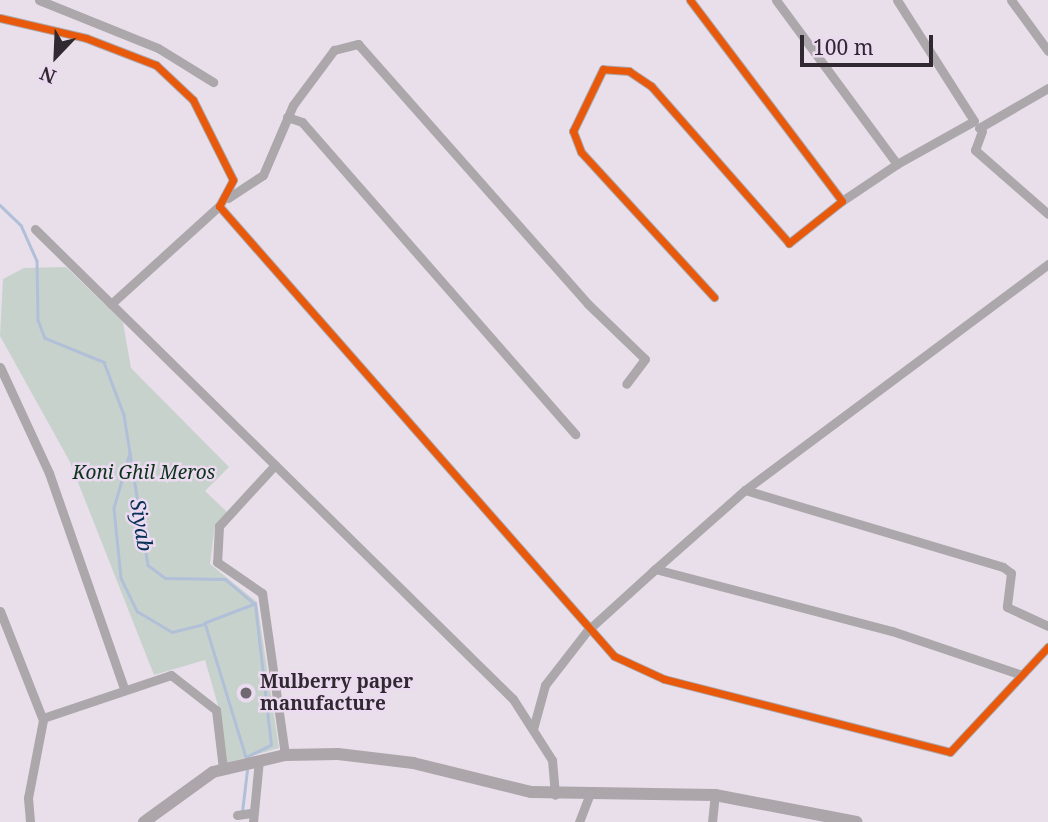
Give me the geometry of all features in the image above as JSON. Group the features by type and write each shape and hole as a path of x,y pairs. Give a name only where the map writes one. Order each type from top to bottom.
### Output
{"main road":[{"path":"144,822 228,767 285,755 414,763 555,795 715,794 856,822"}],"street":[{"path":"39,0 158,48 213,82"},
{"path":"690,0 842,201"},
{"path":"776,0 897,164"},
{"path":"897,0 982,131"},
{"path":"1011,0 1048,51"},
{"path":"0,18 86,38 156,65 192,100 233,180 228,198"},
{"path":"111,304 228,198 263,176 287,117 334,50 358,44 588,304 645,359 626,384"},
{"path":"714,297 581,152 573,131 603,69 629,71 652,86 789,243 842,201 897,164 974,121"},
{"path":"1048,88 982,131 975,150 1048,214"},
{"path":"287,117 302,122 575,434"},
{"path":"219,206 587,631 614,656 664,679 950,752 1048,647"},
{"path":"35,229 513,699 537,741 552,760 555,795"},
{"path":"537,741 536,702 587,631 745,490 1048,264"},
{"path":"0,367 49,473 124,688"},
{"path":"275,465 219,526 217,562 262,593 285,755"},
{"path":"745,490 1003,567 1011,573 1007,607 1048,626"},
{"path":"655,569 891,631 1022,675"},
{"path":"0,611 43,718 28,797 30,822"},
{"path":"43,718 124,688 171,675 190,686 216,710 228,767"},
{"path":"237,815 251,816 259,760"},
{"path":"579,822 590,794"},
{"path":"712,822 715,794"}],"green space":[{"name":"Koni Ghil Meros","path":"66,267 123,322 131,368 229,467 205,491 227,512 215,525 210,564 257,602 279,748 223,764 219,709 205,660 154,675 70,462 0,336 3,279 24,268"}],"waterway":[{"name":"Siyab","path":"0,205 21,225 37,261 38,320 45,338 104,362 124,415 148,565 165,578 225,579 255,604 205,623 247,760"},
{"path":"130,453 114,508 121,578 137,611 172,632 204,624"},
{"path":"248,756 271,745 255,604"},
{"name":"Siyab","path":"242,812 247,770"}],"cycle path":[{"path":"690,0 842,201 789,243 651,86 629,71 603,69 573,131 581,152 714,297"},
{"path":"0,18 86,38 156,65 193,100 233,180 219,206 614,656 664,679 950,752 1048,647"}],"place":[{"name":"Mulberry paper manufacture","path":"246,693"}]}
